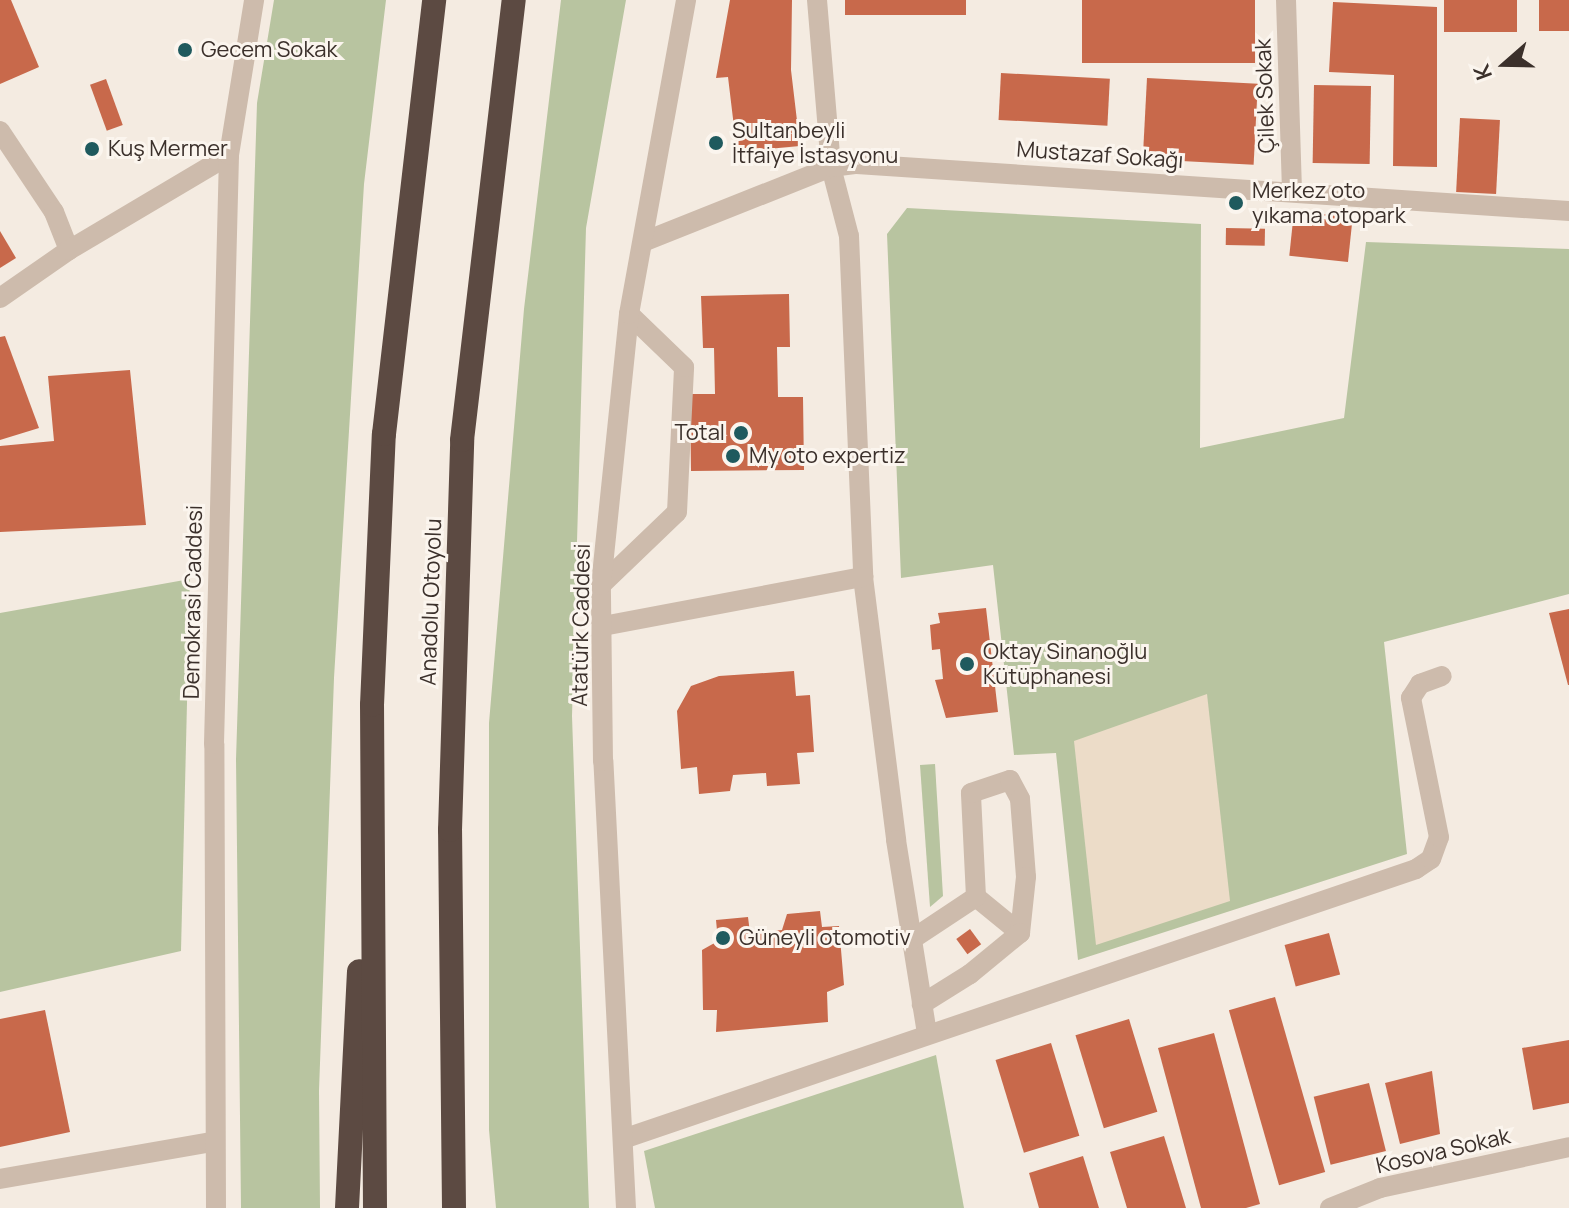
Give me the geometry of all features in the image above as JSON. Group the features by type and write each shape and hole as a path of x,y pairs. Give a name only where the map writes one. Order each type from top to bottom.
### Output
{"highway":[{"path":"347,1208 384,434 434,0"},
{"name":"Anadolu Otoyolu","path":"454,1208 450,830 462,440 514,0"},
{"path":"372,705 375,1208"}],"street":[{"name":"Demokrasi Caddesi","path":"216,1208 211,1142 214,744 229,155 254,0"},
{"name":"Atatürk Caddesi","path":"626,1208 603,761 601,585 629,314 686,0"},
{"path":"817,0 831,167 849,236 863,577 911,940 927,1034"},
{"name":"Çilek Sokak","path":"1286,0 1292,191"},
{"path":"0,131 54,212 69,250"},
{"path":"0,298 69,250 229,155"},
{"name":"Mustazaf Sokağı","path":"643,242 831,167 873,165 1569,211"},
{"path":"601,585 677,512 684,367 629,314"},
{"path":"603,626 863,577"},
{"path":"623,1139 927,1034 1275,921 1416,869 1436,853 1439,837 1410,704 1415,689 1442,676"},
{"path":"922,1004 970,974 1020,933 1026,877 1020,799 1010,780 971,793 976,897 1020,933"},
{"path":"911,940 976,897"},
{"path":"0,1179 211,1142"},
{"name":"Kosova Sokak","path":"1330,1208 1380,1188 1569,1147"}],"green space":[{"path":"274,0 386,0 364,184 334,678 319,1091 320,1208 241,1208 236,759 257,103"},
{"path":"561,0 626,0 586,228 572,716 589,1208 496,1208 489,1130 489,723 524,309"},
{"path":"907,208 1201,224 1200,448 1344,418 1366,242 1569,249 1569,594 1384,642 1407,854 1078,960 1056,753 1014,755 993,565 901,578 887,234"},
{"path":"190,579 181,951 0,992 0,613"},
{"path":"935,764 943,896 930,907 920,765"},
{"path":"936,1055 964,1208 655,1208 644,1151"}],"shaded area":[{"path":"1207,694 1230,901 1096,945 1074,741"}],"building":[{"path":"0,0 11,0 39,67 0,84"},
{"path":"730,0 792,0 791,70 800,146 737,152 728,77 716,78"},
{"path":"845,0 966,0 966,15 845,15"},
{"path":"1082,0 1255,0 1255,63 1082,63"},
{"path":"1444,0 1517,0 1517,32 1444,32"},
{"path":"1539,0 1569,0 1569,31 1539,31"},
{"path":"1333,2 1437,7 1437,167 1393,166 1394,75 1329,72"},
{"path":"1001,73 1110,79 1107,126 999,120"},
{"path":"1147,78 1258,84 1254,165 1143,159"},
{"path":"106,79 123,125 107,131 90,85"},
{"path":"1314,85 1371,86 1370,164 1313,163"},
{"path":"1460,118 1500,120 1496,194 1456,192"},
{"path":"1294,211 1353,217 1348,262 1289,256"},
{"path":"1226,228 1265,229 1265,246 1226,245"},
{"path":"0,231 16,258 0,268"},
{"path":"789,294 790,347 777,347 778,397 803,397 804,470 691,471 690,394 715,394 714,348 703,348 701,296"},
{"path":"5,336 39,428 0,440 0,337"},
{"path":"130,370 146,525 0,532 0,446 54,441 48,376"},
{"name":"Oktay Sinanoğlu Kütüphanesi","path":"986,608 998,712 946,718 935,680 943,679 940,649 932,650 930,625 940,623 938,613"},
{"path":"1569,609 1569,685 1568,685 1549,613"},
{"path":"794,671 796,696 810,695 814,752 797,753 800,784 767,786 766,773 733,775 730,791 699,794 697,767 681,769 677,711 691,686 719,676"},
{"path":"820,911 822,927 839,926 844,985 827,992 828,1022 716,1032 717,1010 703,1010 702,950 718,941 716,920 748,917 750,933 782,930 787,914"},
{"path":"970,929 981,944 967,954 956,939"},
{"path":"1329,933 1340,975 1296,986 1285,945"},
{"path":"1275,997 1325,1172 1279,1185 1229,1010"},
{"path":"45,1010 70,1132 0,1147 0,1019"},
{"path":"1129,1019 1157,1112 1104,1128 1075,1035"},
{"path":"1214,1033 1260,1204 1246,1208 1201,1208 1158,1048"},
{"path":"1569,1040 1569,1103 1533,1110 1522,1048"},
{"path":"1051,1043 1079,1136 1024,1153 996,1060"},
{"path":"1432,1071 1440,1134 1400,1144 1385,1083"},
{"path":"1369,1083 1386,1151 1331,1165 1314,1097"},
{"path":"1164,1136 1186,1208 1127,1208 1110,1152"},
{"path":"1083,1156 1099,1208 1039,1208 1029,1173"}],"place":[{"name":"Gecem Sokak","path":"185,50"},
{"name":"Sultanbeyli İtfaiye İstasyonu","path":"716,143"},
{"name":"Kuş Mermer","path":"92,149"},
{"name":"Merkez oto yıkama otopark","path":"1236,203"},
{"name":"Total","path":"741,433"},
{"name":"My oto expertiz","path":"733,456"},
{"name":"Oktay Sinanoğlu Kütüphanesi","path":"967,664"},
{"name":"Güneyli otomotiv","path":"723,938"}]}
